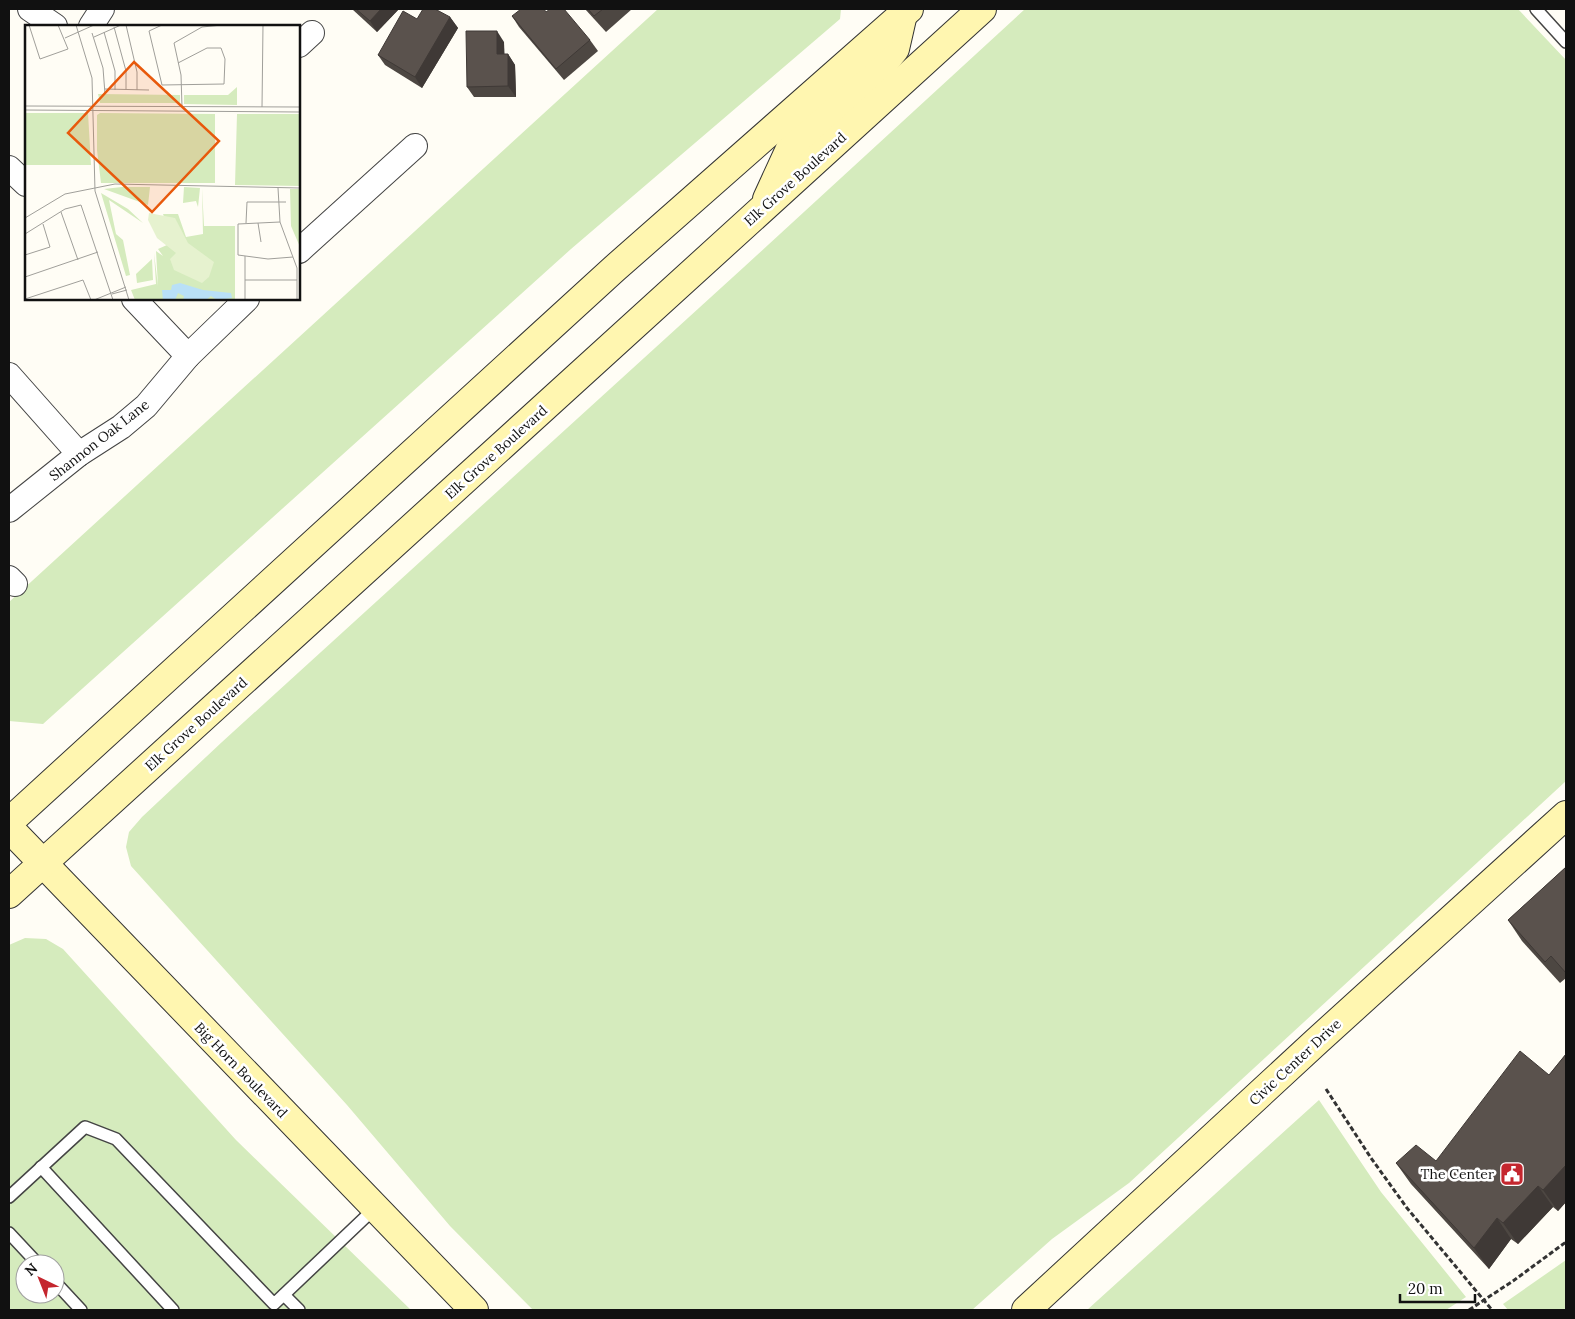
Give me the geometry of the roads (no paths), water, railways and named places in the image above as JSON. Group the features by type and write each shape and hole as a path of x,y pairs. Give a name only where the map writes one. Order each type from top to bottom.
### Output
{"main road":[{"path":"943,45 951,9"},
{"name":"Elk Grove Boulevard","path":"9,894 982,9"},
{"path":"762,209 788,151 874,75 894,49 904,11"},
{"path":"9,822 614,269 904,11"},
{"name":"Civic Center Drive","path":"1026,1310 1566,815"},
{"name":"Big Horn Boulevard","path":"9,828 474,1310"}],"street":[{"path":"30,9 54,25"},
{"path":"92,25 102,9"},
{"path":"300,250 415,146"},
{"path":"9,168 25,183"},
{"path":"135,300 188,356"},
{"name":"Shannon Oak Lane","path":"9,510 79,454 121,427 146,406 188,356 246,300"},
{"path":"9,375 79,454"}],"lane":[{"path":"1536,9 1566,42"},
{"path":"9,1197 85,1127 116,1139 271,1307 374,1208"},
{"path":"41,1167 173,1310"},
{"path":"9,1233 29,1254"},
{"path":"65,1293 81,1310"},
{"path":"284,1295 299,1310"}],"place":[{"name":"The Center","path":"1512,1174"}]}
